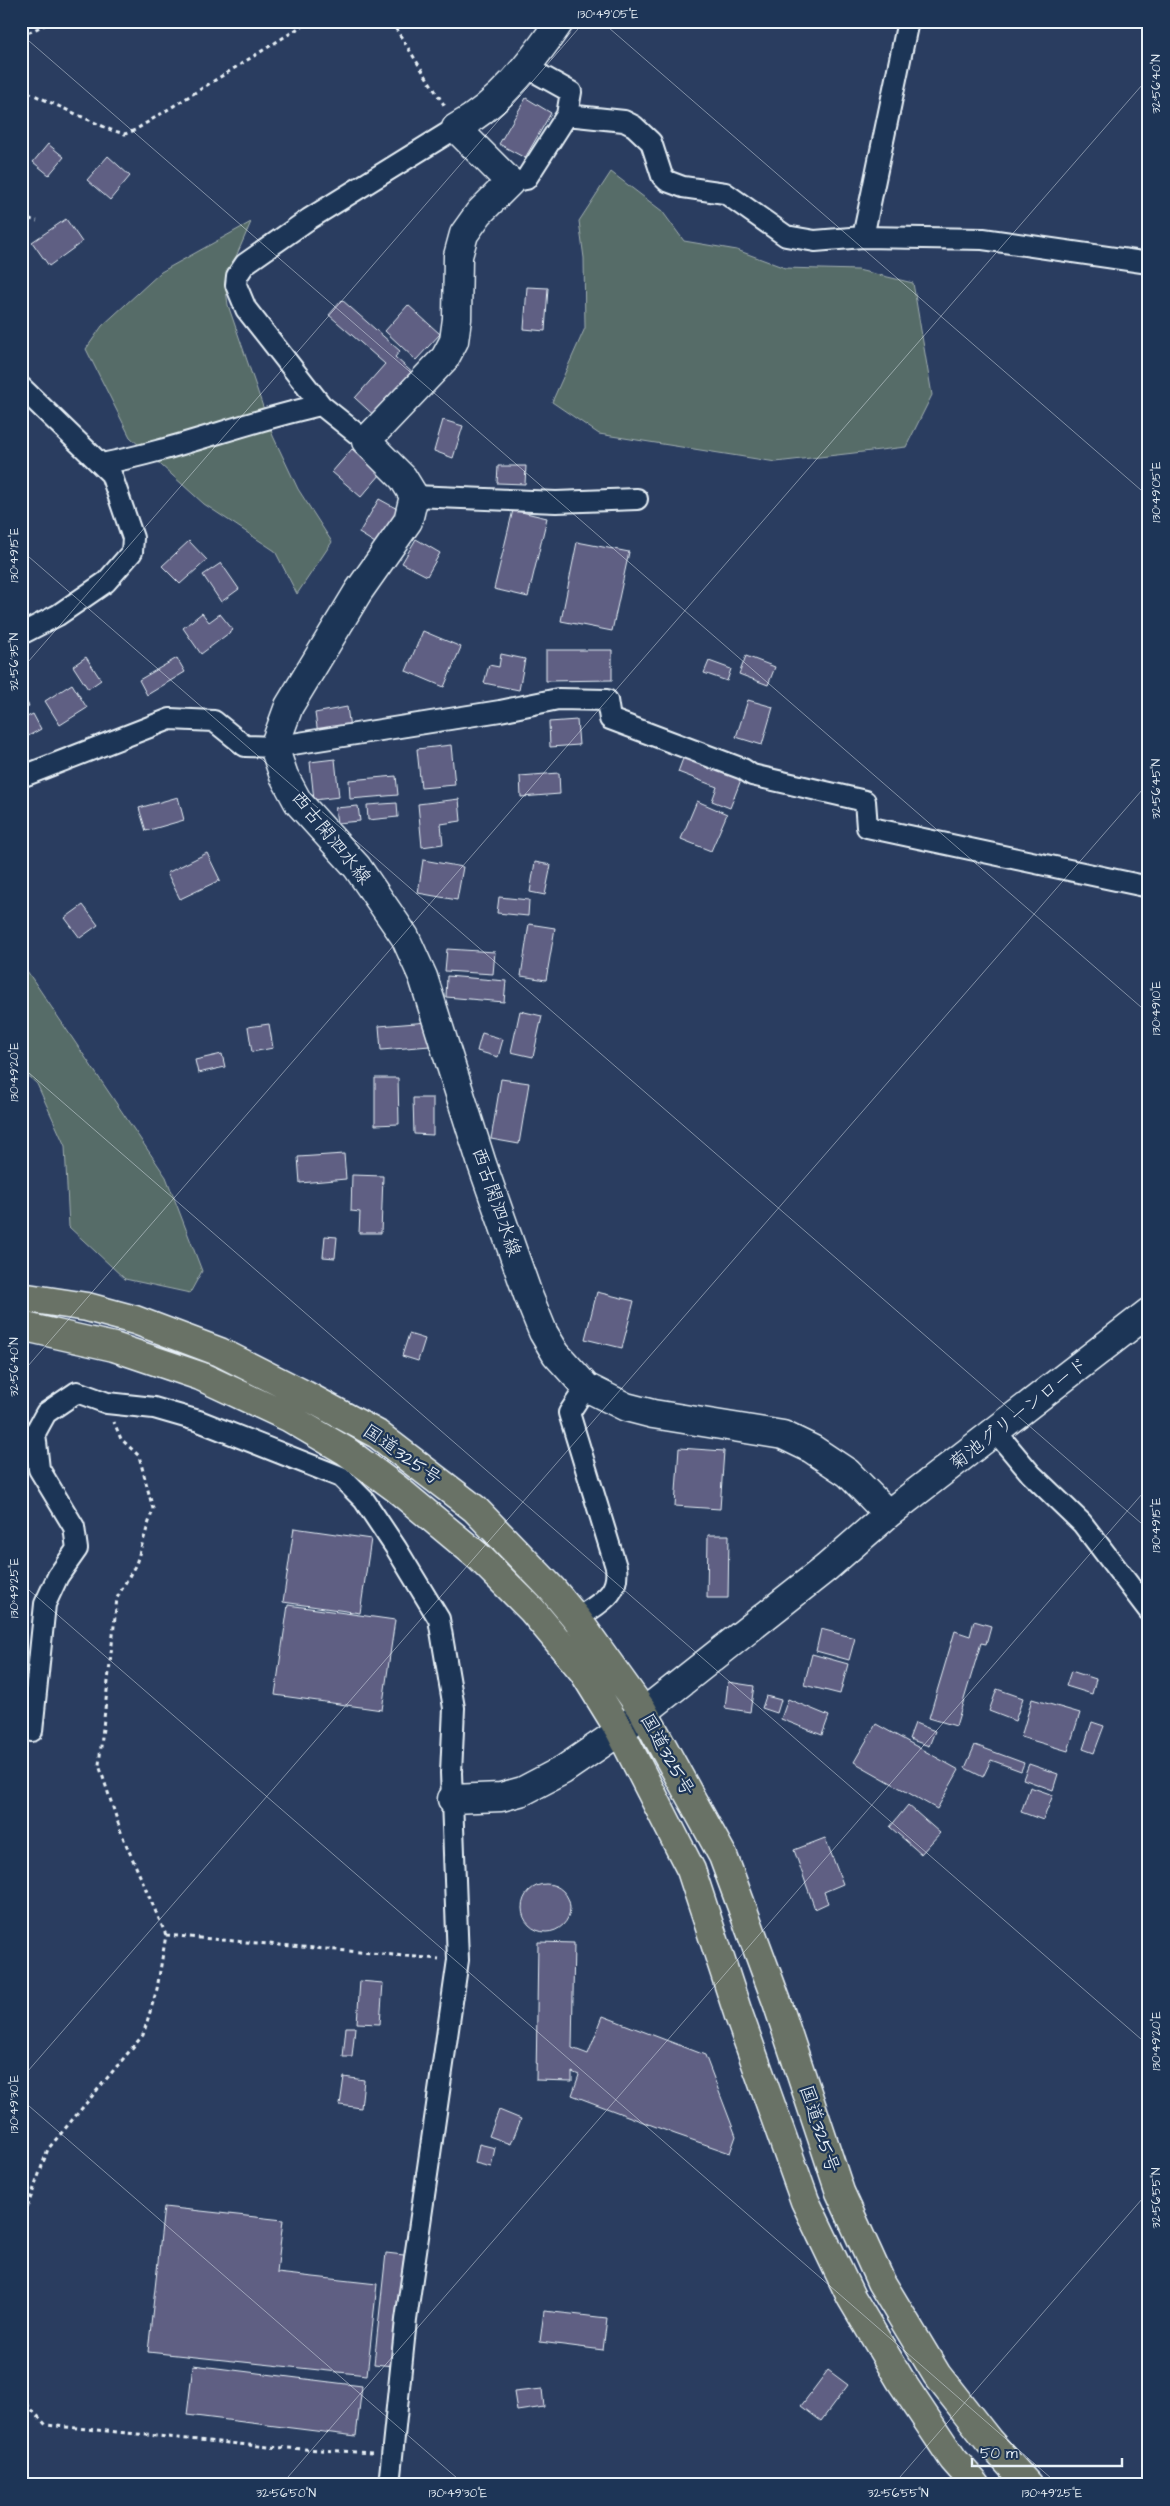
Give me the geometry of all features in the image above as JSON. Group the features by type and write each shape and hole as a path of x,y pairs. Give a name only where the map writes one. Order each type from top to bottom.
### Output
{"highway":[{"name":"国道325号","path":"21,1297 87,1307 135,1320 220,1352 305,1394 377,1434 475,1509 508,1542 578,1619 643,1711 722,1856 777,2002 840,2192 881,2282 937,2375 988,2440 1028,2485"},
{"name":"国道325号","path":"21,1326 114,1347 200,1376 288,1417 346,1451 439,1521 479,1557 532,1610 583,1671 620,1731 691,1870 738,2013 805,2200 851,2297 901,2381 953,2459 976,2485"}],"main road":[{"path":"274,747 289,706 310,670 358,592 408,521 414,496 403,478 366,441 445,358 454,341 457,320 458,256 464,234 479,213 510,182 456,128 478,116 498,99 526,67 560,21"},
{"name":"西古閑泗水線","path":"274,747 284,776 298,802 357,867 405,937 423,977 482,1164 528,1295 543,1332 556,1354 586,1387 626,1407 653,1414 783,1435 812,1449 848,1473 888,1514"},
{"name":"菊池グリーンロード","path":"452,1799 501,1797 523,1791 563,1770 620,1731 826,1568 888,1514 1149,1312"}],"street":[{"path":"864,237 908,21"},
{"path":"510,182 526,179 567,115 571,92 526,67"},
{"path":"567,115 624,121 634,126 647,135 662,176 667,181 683,187 725,193 786,236 814,241 864,237 983,239 1149,263"},
{"path":"366,441 321,405 246,309 236,285 238,276 245,264 302,224 456,128"},
{"path":"21,387 111,474 133,538 132,552 106,582 58,615 21,634"},
{"path":"101,464 133,458 280,414 321,405"},
{"path":"414,496 556,502 636,499"},
{"path":"21,777 170,719 214,721 245,746 274,747 500,711 558,698 607,700 610,719 743,769 752,775 865,801 867,827 1149,887"},
{"path":"578,1619 613,1592 618,1580 616,1567 569,1413 586,1387"},
{"path":"32,1731 45,1604 58,1576 77,1549 74,1527 39,1469 35,1433 46,1413 77,1392 106,1403 154,1408 199,1421 341,1477 364,1500 439,1619 454,1708 450,1773 458,1960 406,2320 394,2455 389,2485"},
{"path":"996,1432 1031,1474 1082,1523 1149,1611"}],"path":[{"path":"21,36 53,21"},
{"path":"21,88 111,130 125,134 135,130 310,21"},
{"path":"391,21 445,107 456,128"},
{"path":"21,217 37,221"},
{"path":"21,2278 22,2219 48,2149 143,2036 158,1989 166,1935 122,1835 99,1765 117,1598 136,1564 153,1509 139,1456 122,1439 106,1403"},
{"path":"166,1935 458,1960"},
{"path":"21,2398 46,2425 269,2447 394,2455"}],"green space":[{"path":"611,172 662,211 684,241 737,250 785,268 858,270 913,283 932,395 906,447 776,462 599,434 552,402 585,328 584,258 579,221"},
{"path":"251,222 225,282 228,305 273,436 298,489 332,542 297,594 275,551 204,504 130,437 86,349 102,326 161,272"},
{"path":"21,962 166,1177 202,1271 190,1293 125,1279 69,1227 65,1146 37,1084 21,1069"}],"building":[{"path":"526,98 551,113 525,158 499,144"},
{"path":"48,144 64,157 49,175 33,162"},
{"path":"108,156 130,176 110,200 87,180"},
{"path":"66,219 82,242 49,266 32,242"},
{"path":"527,287 548,288 545,331 524,329"},
{"path":"342,300 400,351 395,357 416,376 378,419 355,398 385,364 329,315"},
{"path":"408,305 440,334 416,360 385,331"},
{"path":"443,420 463,426 453,458 434,451"},
{"path":"352,449 381,474 361,497 332,472"},
{"path":"498,466 526,466 525,484 497,483"},
{"path":"379,499 401,511 380,546 359,533"},
{"path":"513,510 547,518 528,597 494,589"},
{"path":"416,539 440,553 427,576 402,563"},
{"path":"189,541 207,560 180,584 162,566"},
{"path":"577,542 629,552 612,631 561,621"},
{"path":"221,563 239,589 221,602 203,575"},
{"path":"202,613 209,622 220,614 233,630 201,654 183,628"},
{"path":"423,631 461,647 444,687 406,671"},
{"path":"546,650 612,650 612,680 546,681"},
{"path":"501,654 525,659 519,690 484,683 489,665 499,667"},
{"path":"746,656 775,667 768,685 739,674"},
{"path":"86,657 101,680 88,689 73,666"},
{"path":"177,658 185,672 147,695 139,680"},
{"path":"709,661 731,669 727,681 704,673"},
{"path":"72,684 87,708 60,725 45,701"},
{"path":"21,692 29,706 21,710"},
{"path":"748,700 773,707 762,745 736,737"},
{"path":"347,707 350,728 318,734 315,713"},
{"path":"33,714 41,729 21,740 21,720"},
{"path":"577,720 579,745 550,747 549,722"},
{"path":"451,745 455,785 421,788 417,749"},
{"path":"684,756 742,777 730,808 712,801 717,787 678,772"},
{"path":"335,759 339,797 314,800 310,762"},
{"path":"559,773 560,794 521,797 520,776"},
{"path":"396,776 398,795 350,799 349,780"},
{"path":"178,797 184,820 146,831 139,808"},
{"path":"459,799 461,821 441,824 443,844 422,847 418,804"},
{"path":"697,801 727,814 711,851 681,839"},
{"path":"397,803 398,817 368,820 367,805"},
{"path":"358,806 360,821 337,823 335,808"},
{"path":"207,853 220,880 180,899 167,873"},
{"path":"423,860 463,867 457,900 418,893"},
{"path":"535,862 551,865 545,895 530,892"},
{"path":"499,897 529,900 528,916 497,913"},
{"path":"83,905 98,925 80,938 65,918"},
{"path":"529,924 555,928 546,980 521,976"},
{"path":"447,949 495,952 493,974 445,971"},
{"path":"447,976 506,981 504,1002 446,997"},
{"path":"520,1011 542,1016 533,1057 511,1052"},
{"path":"428,1022 430,1046 381,1050 379,1026"},
{"path":"269,1024 273,1048 252,1052 248,1027"},
{"path":"482,1033 503,1039 498,1057 477,1051"},
{"path":"222,1054 225,1067 198,1073 195,1060"},
{"path":"375,1078 398,1078 399,1124 375,1125"},
{"path":"501,1079 529,1083 519,1144 491,1139"},
{"path":"413,1098 433,1098 433,1135 414,1134"},
{"path":"344,1154 346,1179 300,1183 298,1157"},
{"path":"352,1175 383,1176 381,1233 359,1233 360,1212 351,1211"},
{"path":"325,1236 337,1237 335,1258 323,1257"},
{"path":"597,1292 634,1301 622,1348 585,1339"},
{"path":"409,1334 425,1339 418,1361 402,1356"},
{"path":"679,1448 724,1451 720,1509 675,1506"},
{"path":"294,1528 371,1539 360,1613 283,1602"},
{"path":"708,1535 729,1535 728,1598 707,1598"},
{"path":"288,1605 395,1620 382,1710 275,1695"},
{"path":"974,1621 991,1626 986,1644 981,1643 956,1726 929,1718 955,1631 970,1636"},
{"path":"821,1629 855,1638 849,1660 816,1651"},
{"path":"812,1654 848,1664 840,1694 804,1685"},
{"path":"1071,1671 1096,1679 1092,1694 1066,1686"},
{"path":"728,1682 754,1686 750,1712 725,1708"},
{"path":"997,1689 1023,1698 1015,1721 989,1711"},
{"path":"766,1696 781,1700 777,1713 762,1708"},
{"path":"788,1699 829,1716 822,1735 781,1719"},
{"path":"1032,1699 1080,1713 1068,1751 1021,1737"},
{"path":"1092,1722 1104,1726 1094,1753 1083,1749"},
{"path":"915,1723 935,1731 929,1746 909,1739"},
{"path":"876,1724 959,1770 937,1809 854,1762"},
{"path":"975,1745 1024,1763 1021,1771 991,1760 983,1777 965,1768"},
{"path":"1029,1764 1058,1774 1053,1790 1023,1779"},
{"path":"1030,1787 1053,1795 1043,1820 1021,1812"},
{"path":"908,1805 940,1833 921,1854 890,1827"},
{"path":"825,1838 843,1884 824,1892 828,1903 815,1909 794,1850"},
{"path":"546,1884 555,1886 563,1891 568,1899 570,1908 568,1917 563,1925 555,1930 546,1932 537,1930 529,1925 524,1917 522,1908 524,1899 529,1891 537,1886"},
{"path":"538,1942 574,1943 572,2048 588,2054 603,2016 705,2055 736,2136 730,2153 572,2095 579,2075 572,2072 572,2081 536,2080"},
{"path":"360,1981 383,1983 380,2024 357,2023"},
{"path":"346,2027 355,2027 352,2057 343,2057"},
{"path":"344,2077 364,2080 361,2108 340,2105"},
{"path":"499,2110 521,2119 511,2144 489,2136"},
{"path":"479,2144 495,2148 491,2167 475,2163"},
{"path":"164,2207 283,2220 277,2273 377,2284 367,2375 148,2352"},
{"path":"386,2253 404,2255 393,2366 374,2364"},
{"path":"544,2311 607,2318 603,2350 540,2342"},
{"path":"193,2365 362,2386 356,2436 187,2415"},
{"path":"828,2370 848,2385 821,2421 801,2406"},
{"path":"542,2389 544,2407 517,2411 514,2392"}]}
